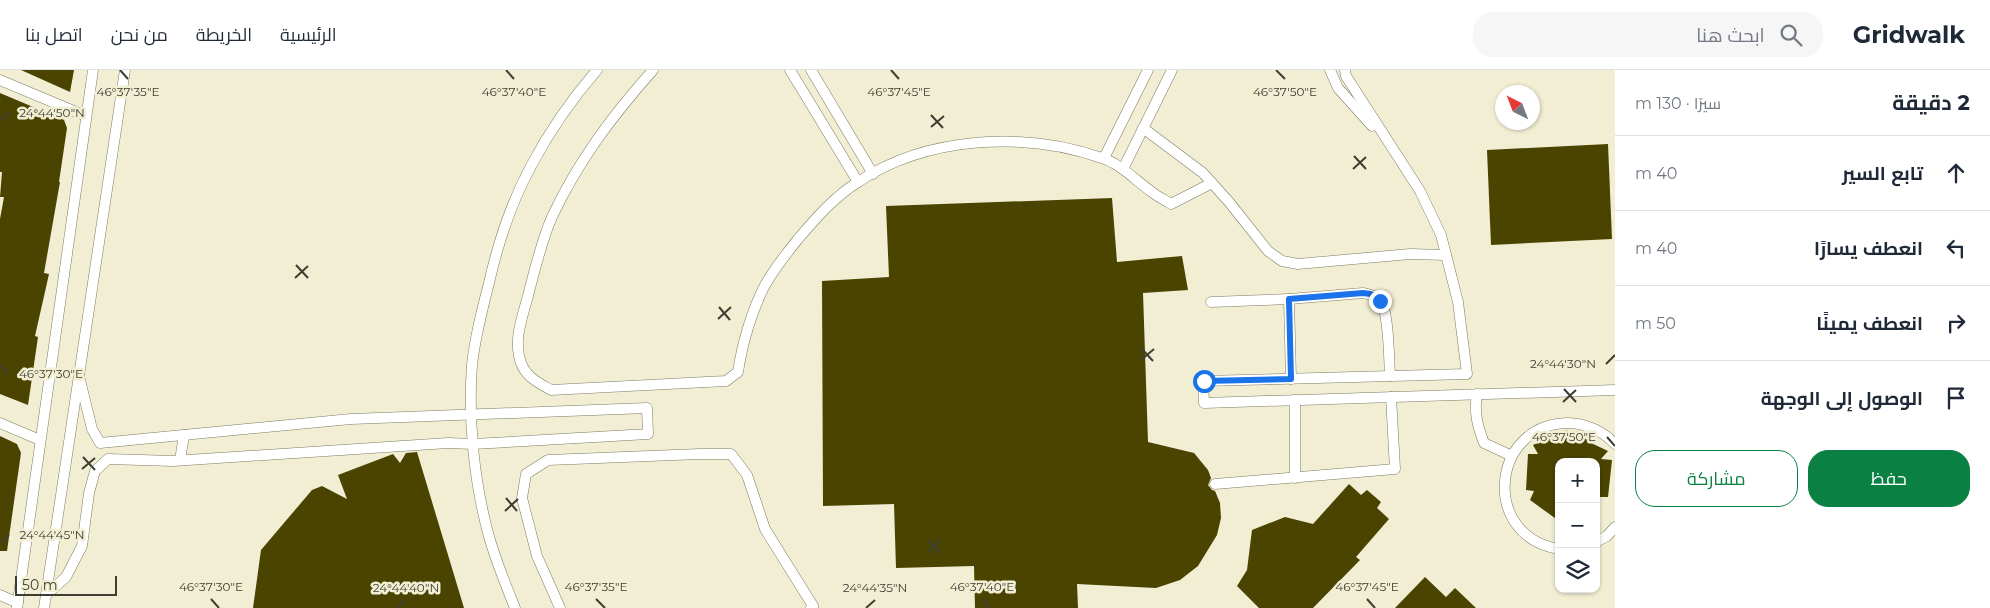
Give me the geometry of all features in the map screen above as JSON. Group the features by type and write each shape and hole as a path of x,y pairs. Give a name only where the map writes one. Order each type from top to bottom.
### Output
{"street":[{"path":"0,595 17,606 93,70"},
{"path":"44,608 125,70"},
{"path":"515,608 488,533 473,444 472,364 479,324 501,236 530,167 574,97 597,70"},
{"path":"653,70 617,110 583,159 552,218 531,282 517,338 521,364 532,380 551,390 726,381 738,372 742,344 765,286 787,252 822,211 858,182 888,166 940,147 1002,140 1060,146 1104,158 1123,169 1153,194 1171,204 1212,183"},
{"path":"790,70 858,182"},
{"path":"811,70 873,174"},
{"path":"1104,158 1148,70"},
{"path":"1123,169 1172,70"},
{"path":"1330,70 1338,88 1392,147"},
{"path":"1345,70 1346,76 1420,191 1441,235 1458,302 1467,374 1204,381 1204,403 1615,390"},
{"path":"0,80 86,116"},
{"path":"1143,128 1203,173 1268,251 1282,261 1298,264 1410,254 1446,255"},
{"path":"1212,302 1371,294 1380,301 1385,312 1390,376"},
{"path":"1289,299 1291,379"},
{"path":"46,595 66,577 82,546 89,493 95,471 108,459 180,460 448,443 473,444 648,434 646,408 351,419 100,443 92,429 79,376"},
{"path":"1477,394 1475,408 1477,426 1484,442 1512,456"},
{"path":"1215,484 1395,469 1391,397"},
{"path":"1295,400 1295,478"},
{"path":"0,422 40,440"},
{"path":"1555,548 1547,547 1529,538 1514,522 1506,503 1504,482 1508,462 1520,444 1536,430 1556,423 1577,423 1597,430 1615,444"},
{"path":"180,460 184,435"},
{"path":"560,608 537,556 522,498 526,474 548,460 731,454 747,475 765,529 813,606 811,608"},
{"path":"1600,540 1607,536 1615,527"}],"building":[{"path":"21,70 74,70 70,92"},
{"path":"0,93 64,120 67,128 60,182 44,273 49,274 35,336 38,337 28,405 0,394 0,219 4,197 0,197 2,172 0,172"},
{"path":"1608,144 1612,239 1491,245 1487,150"},
{"path":"1112,198 1117,262 1182,256 1188,290 1143,293 1148,442 1194,453 1208,470 1211,478 1208,485 1215,491 1220,503 1221,518 1217,535 1198,566 1180,580 1156,588 1077,584 1078,608 975,608 974,566 896,568 894,504 823,506 822,281 889,277 886,206"},
{"path":"1567,430 1571,438 1578,431 1589,442 1608,451 1601,459 1612,460 1608,497 1600,497 1600,458 1555,458 1555,518 1530,500 1534,491 1526,490 1528,454 1538,454 1533,445"},
{"path":"0,436 17,444 21,453 7,551 0,551"},
{"path":"417,452 464,608 253,608 261,550 312,490 322,486 347,499 338,475 393,454 400,463 406,453"},
{"path":"1349,484 1361,495 1367,490 1381,502 1377,508 1389,519 1356,557 1360,560 1313,608 1259,608 1237,586 1247,570 1252,530 1285,517 1313,524"},
{"path":"1425,577 1446,597 1455,588 1476,608 1395,608"}],"route":[{"path":"1204,381 1291,379 1289,299 1363,293 1371,294 1380,301"}]}
